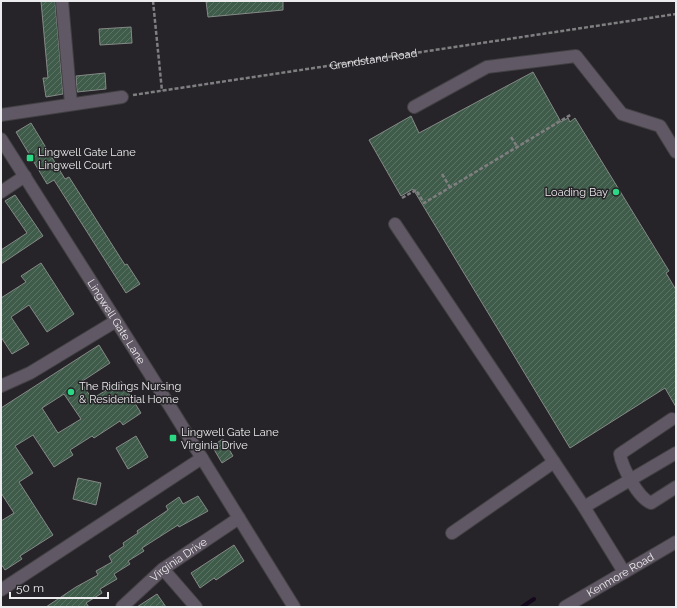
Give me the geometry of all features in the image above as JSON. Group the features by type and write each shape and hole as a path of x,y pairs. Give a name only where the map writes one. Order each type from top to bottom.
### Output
{"street":[{"path":"62,1 71,104"},
{"path":"414,107 487,67 576,56 622,114 660,126 676,152"},
{"path":"1,115 122,97"},
{"name":"Lingwell Gate Lane","path":"1,139 294,607"},
{"path":"1,192 25,176"},
{"path":"395,224 584,507 624,572"},
{"path":"1,386 30,372 116,321"},
{"path":"672,419 620,454 621,463 644,500 651,503 676,487"},
{"path":"584,507 676,453"},
{"path":"1,590 202,458"},
{"path":"452,533 554,462"},
{"name":"Virginia Drive","path":"122,607 163,569 239,518"},
{"name":"Kenmore Road","path":"565,607 676,542"},
{"path":"163,569 196,607"}],"path":[{"path":"153,1 162,91"},
{"name":"Grandstand Road","path":"122,97 676,14"},
{"path":"402,198 416,190 424,203 518,148 572,114"},
{"path":"511,137 518,148"},
{"path":"442,174 451,188"}],"building":[{"path":"41,1 55,1 63,94 46,97 43,78 48,78"},
{"path":"206,1 283,1 283,10 208,17"},
{"path":"131,27 132,43 100,45 99,29"},
{"path":"533,72 561,122 568,118 570,122 575,118 669,271 666,273 676,290 676,407 665,388 570,448 413,189 401,196 369,140 411,116 419,133"},
{"path":"105,73 106,89 77,92 76,76"},
{"path":"31,123 65,179 69,177 125,265 127,264 140,284 126,293 54,180 47,184 16,132"},
{"path":"15,195 43,236 1,264 1,250 27,233 5,201"},
{"path":"41,263 74,314 47,332 29,305 11,317 29,344 12,354 1,337 1,298 26,282 21,276"},
{"path":"99,345 110,363 81,382 92,399 121,381 141,413 123,425 120,421 94,438 92,436 70,450 73,455 54,467 33,435 15,446 33,473 19,482 53,535 20,556 22,559 5,570 1,564 1,521 14,513 1,493 1,408","holes":["64,394 81,419 58,433 42,408"]},
{"path":"136,436 148,457 128,469 116,448"},
{"path":"223,439 233,456 222,463 212,446"},
{"path":"78,478 101,483 96,505 73,499"},
{"path":"198,496 208,511 179,527 178,525 142,548 144,551 128,561 130,564 114,574 117,579 100,589 102,593 86,603 89,607 46,607 76,587 98,575 96,571 112,562 109,556 124,546 123,543 138,533 137,531 168,510 166,506 179,497 183,504"},
{"path":"234,545 244,561 216,580 214,578 200,588 191,573"},
{"path":"157,594 166,607 137,607"}],"waterway":[{"path":"522,607 534,599"}],"place":[{"name":"Lingwell Gate Lane Lingwell Court","path":"30,158"},
{"name":"Loading Bay","path":"616,192"},
{"name":"The Ridings Nursing & Residential Home","path":"71,392"},
{"name":"Lingwell Gate Lane Virginia Drive","path":"173,438"}]}
